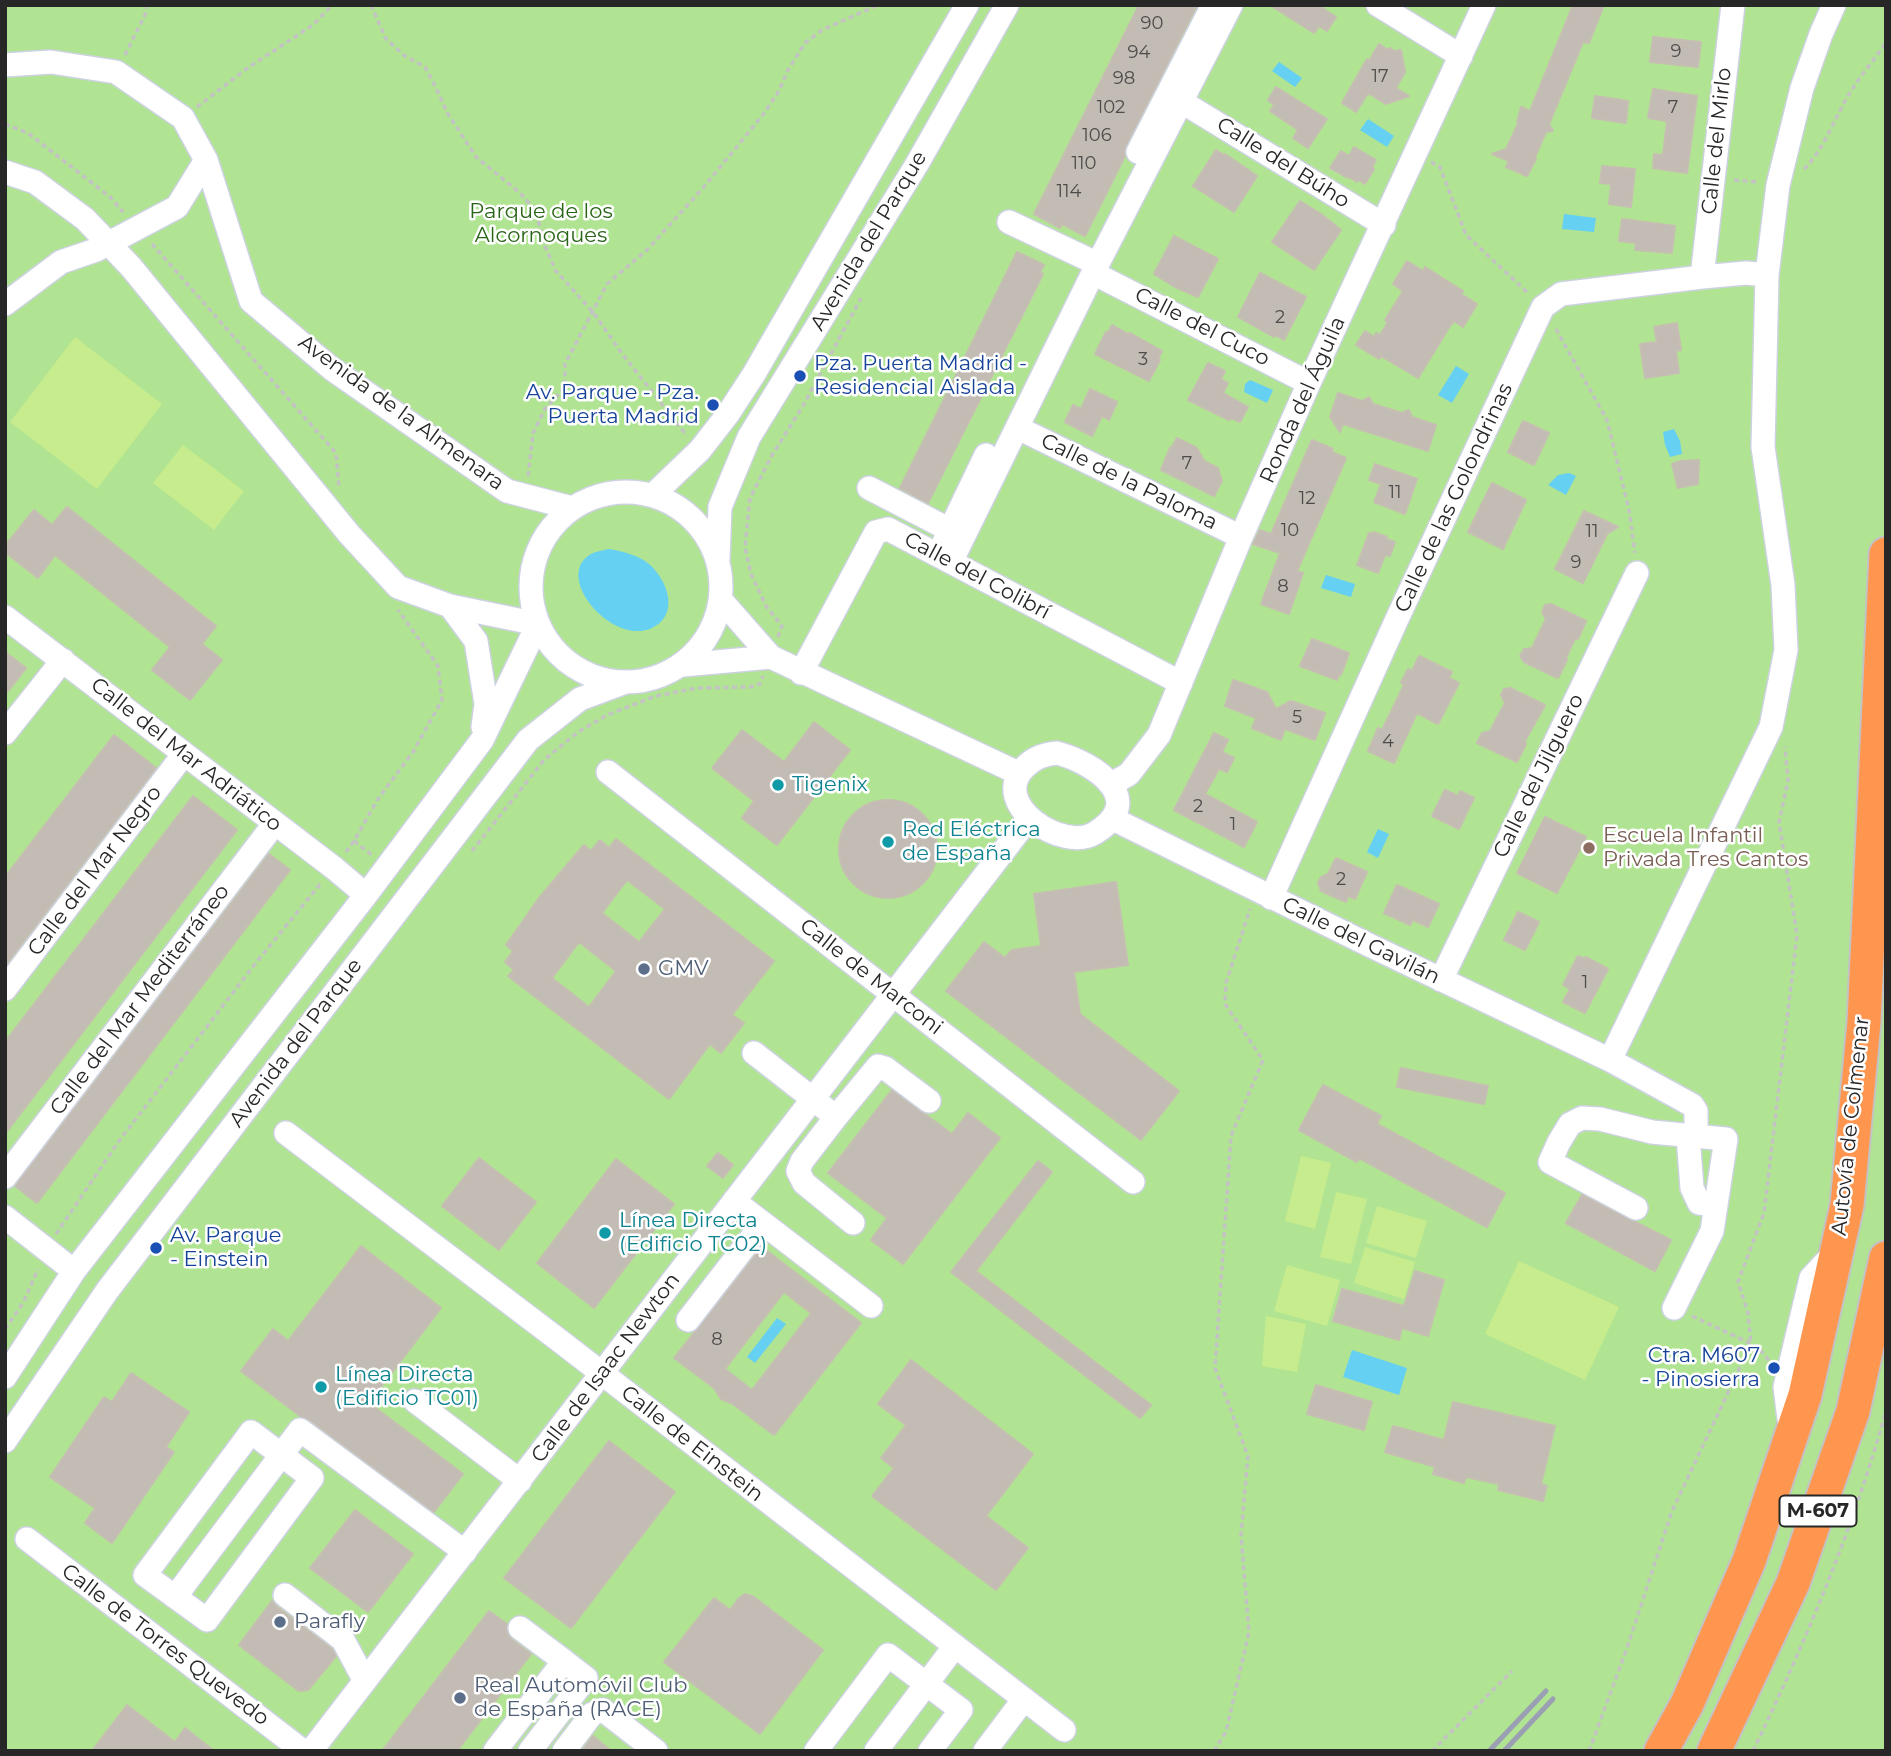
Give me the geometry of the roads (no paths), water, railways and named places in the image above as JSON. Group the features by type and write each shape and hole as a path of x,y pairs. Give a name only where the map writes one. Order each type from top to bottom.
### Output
{"highway":[{"name":"Autovía de Colmenar","path":"1661,1751 1687,1703 1748,1561 1805,1395 1847,1205 1864,1023 1886,554"},
{"name":"M-607","path":"1714,1751 1793,1583 1853,1411 1886,1258"}],"street":[{"name":"Avenida del Parque","path":"653,495 700,450 754,374 967,5"},
{"name":"Avenida del Parque","path":"718,559 720,507 749,438 917,164 1007,5"},
{"path":"945,559 1018,428 1213,5"},
{"path":"945,559 950,530 1182,102 1231,5"},
{"path":"1378,5 1461,56"},
{"name":"Ronda del Águila","path":"1112,784 1129,774 1159,735 1241,537 1484,5"},
{"name":"Calle del Mirlo","path":"1702,277 1733,5"},
{"path":"1610,1060 1771,727 1786,650 1783,585 1763,447 1767,275 1778,185 1799,100 1821,34 1834,5"},
{"name":"Avenida de la Almenara","path":"5,65 51,62 116,72 183,118 206,160 251,301 332,369 507,491 572,508"},
{"name":"Calle del Búho","path":"1182,102 1384,225"},
{"path":"5,304 61,262 96,250 177,207 206,160"},
{"path":"5,172 34,182 85,219 131,267 330,512 398,587 450,606 538,624"},
{"name":"Calle del Cuco","path":"1009,222 1310,383"},
{"path":"1702,277 1746,273 1767,275"},
{"name":"Calle de las Golondrinas","path":"1264,894 1543,307 1561,294 1702,277"},
{"name":"Calle de la Paloma","path":"1018,428 1241,537"},
{"path":"869,488 950,530"},
{"path":"625,491 653,495 681,509 704,531 718,559 722,579 716,622 705,642 683,665 655,679 623,683 598,679 574,668 555,651 538,624 532,603 531,576 538,549 552,526 572,508 598,495 625,491"},
{"name":"Calle del Colibrí","path":"801,673 876,532 888,529 1181,683"},
{"name":"Calle del Jilguero","path":"1441,980 1637,573"},
{"path":"721,600 771,657 1018,774"},
{"path":"450,606 476,640 486,704 482,740"},
{"name":"Calle del Mar Adriático","path":"5,617 366,895"},
{"name":"Avenida del Parque","path":"5,1377 74,1272 366,895 482,740 538,624"},
{"path":"683,665 771,657"},
{"path":"5,733 63,660"},
{"name":"Avenida del Parque","path":"5,1441 107,1291 528,740 580,699 623,683"},
{"path":"1057,753 1091,766 1112,784 1117,796 1113,819 1091,836 1079,839 1066,837 1029,818 1020,807 1014,784 1027,764 1046,754 1057,753"},
{"name":"Calle del Mar Negro","path":"5,989 184,754"},
{"name":"Calle de Marconi","path":"608,772 1133,1182"},
{"name":"Calle de Isaac Newton","path":"312,1751 1029,818"},
{"name":"Calle del Gavilán","path":"1113,819 1610,1060 1692,1105 1696,1111 1692,1136"},
{"name":"Calle del Mar Mediterráneo","path":"5,1177 275,823"},
{"path":"754,1053 836,1117"},
{"path":"853,1223 804,1183 798,1171 802,1161 878,1066 885,1068 929,1101"},
{"path":"1636,1208 1549,1163 1570,1124 1582,1118 1600,1119 1652,1132 1726,1139 1712,1231 1674,1308"},
{"name":"Calle de Einstein","path":"286,1133 1064,1730"},
{"path":"1692,1136 1692,1188 1699,1203 1716,1206"},
{"path":"734,1201 871,1306"},
{"path":"5,1217 74,1272"},
{"path":"688,1320 763,1223"},
{"path":"415,1401 520,1481"},
{"path":"175,1597 300,1430 465,1552"},
{"path":"251,1432 282,1455 313,1478 207,1620 145,1575 251,1432"},
{"name":"Calle de Torres Quevedo","path":"27,1539 303,1751"},
{"path":"285,1595 343,1640 365,1681"},
{"path":"520,1628 564,1661 586,1678 529,1751 501,1743 564,1661"},
{"path":"876,1751 955,1646"},
{"path":"816,1751 888,1655 961,1710 930,1751"},
{"path":"964,1751 974,1746 983,1751 1024,1699"},
{"path":"564,1751 592,1714 603,1710 656,1751"}],"water":[{"path":"1279,62 1302,78 1295,87 1272,71"},
{"path":"1368,119 1394,136 1387,147 1360,130"},
{"path":"1564,214 1596,218 1594,232 1562,229"},
{"path":"1456,366 1469,374 1452,403 1438,395"},
{"path":"1250,380 1273,390 1267,403 1244,392 1245,384"},
{"path":"1674,429 1682,454 1670,457 1663,432"},
{"path":"1569,473 1576,476 1566,495 1548,485 1558,475"},
{"path":"609,549 636,556 653,567 659,575 668,594 669,604 667,614 652,628 636,631 620,627 591,606 582,591 578,576 582,563 593,553"},
{"path":"1326,575 1355,584 1351,597 1321,588"},
{"path":"1378,829 1389,834 1378,858 1367,852"},
{"path":"777,1318 786,1324 755,1363 747,1357"},
{"path":"1352,1350 1407,1368 1399,1395 1343,1377"}],"railway":[{"path":"1489,1751 1546,1691"},
{"path":"1504,1751 1553,1699"}],"place":[{"name":"Pza. Puerta Madrid - Residencial Aislada","path":"800,376"},
{"name":"Av. Parque - Pza. Puerta Madrid","path":"713,405"},
{"name":"Tigenix","path":"778,785"},
{"name":"Red Eléctrica de España","path":"888,842"},
{"name":"Escuela Infantil Privada Tres Cantos","path":"1589,848"},
{"name":"GMV","path":"644,969"},
{"name":"Línea Directa (Edificio TC02)","path":"605,1233"},
{"name":"Av. Parque - Einstein","path":"156,1248"},
{"name":"Ctra. M607 - Pinosierra","path":"1774,1368"},
{"name":"Línea Directa (Edificio TC01)","path":"321,1387"},
{"name":"Parafly","path":"280,1622"},
{"name":"Real Automóvil Club de España (RACE)","path":"460,1698"}],"park label":[{"name":"Parque de los Alcornoques","path":"541,224"}]}
